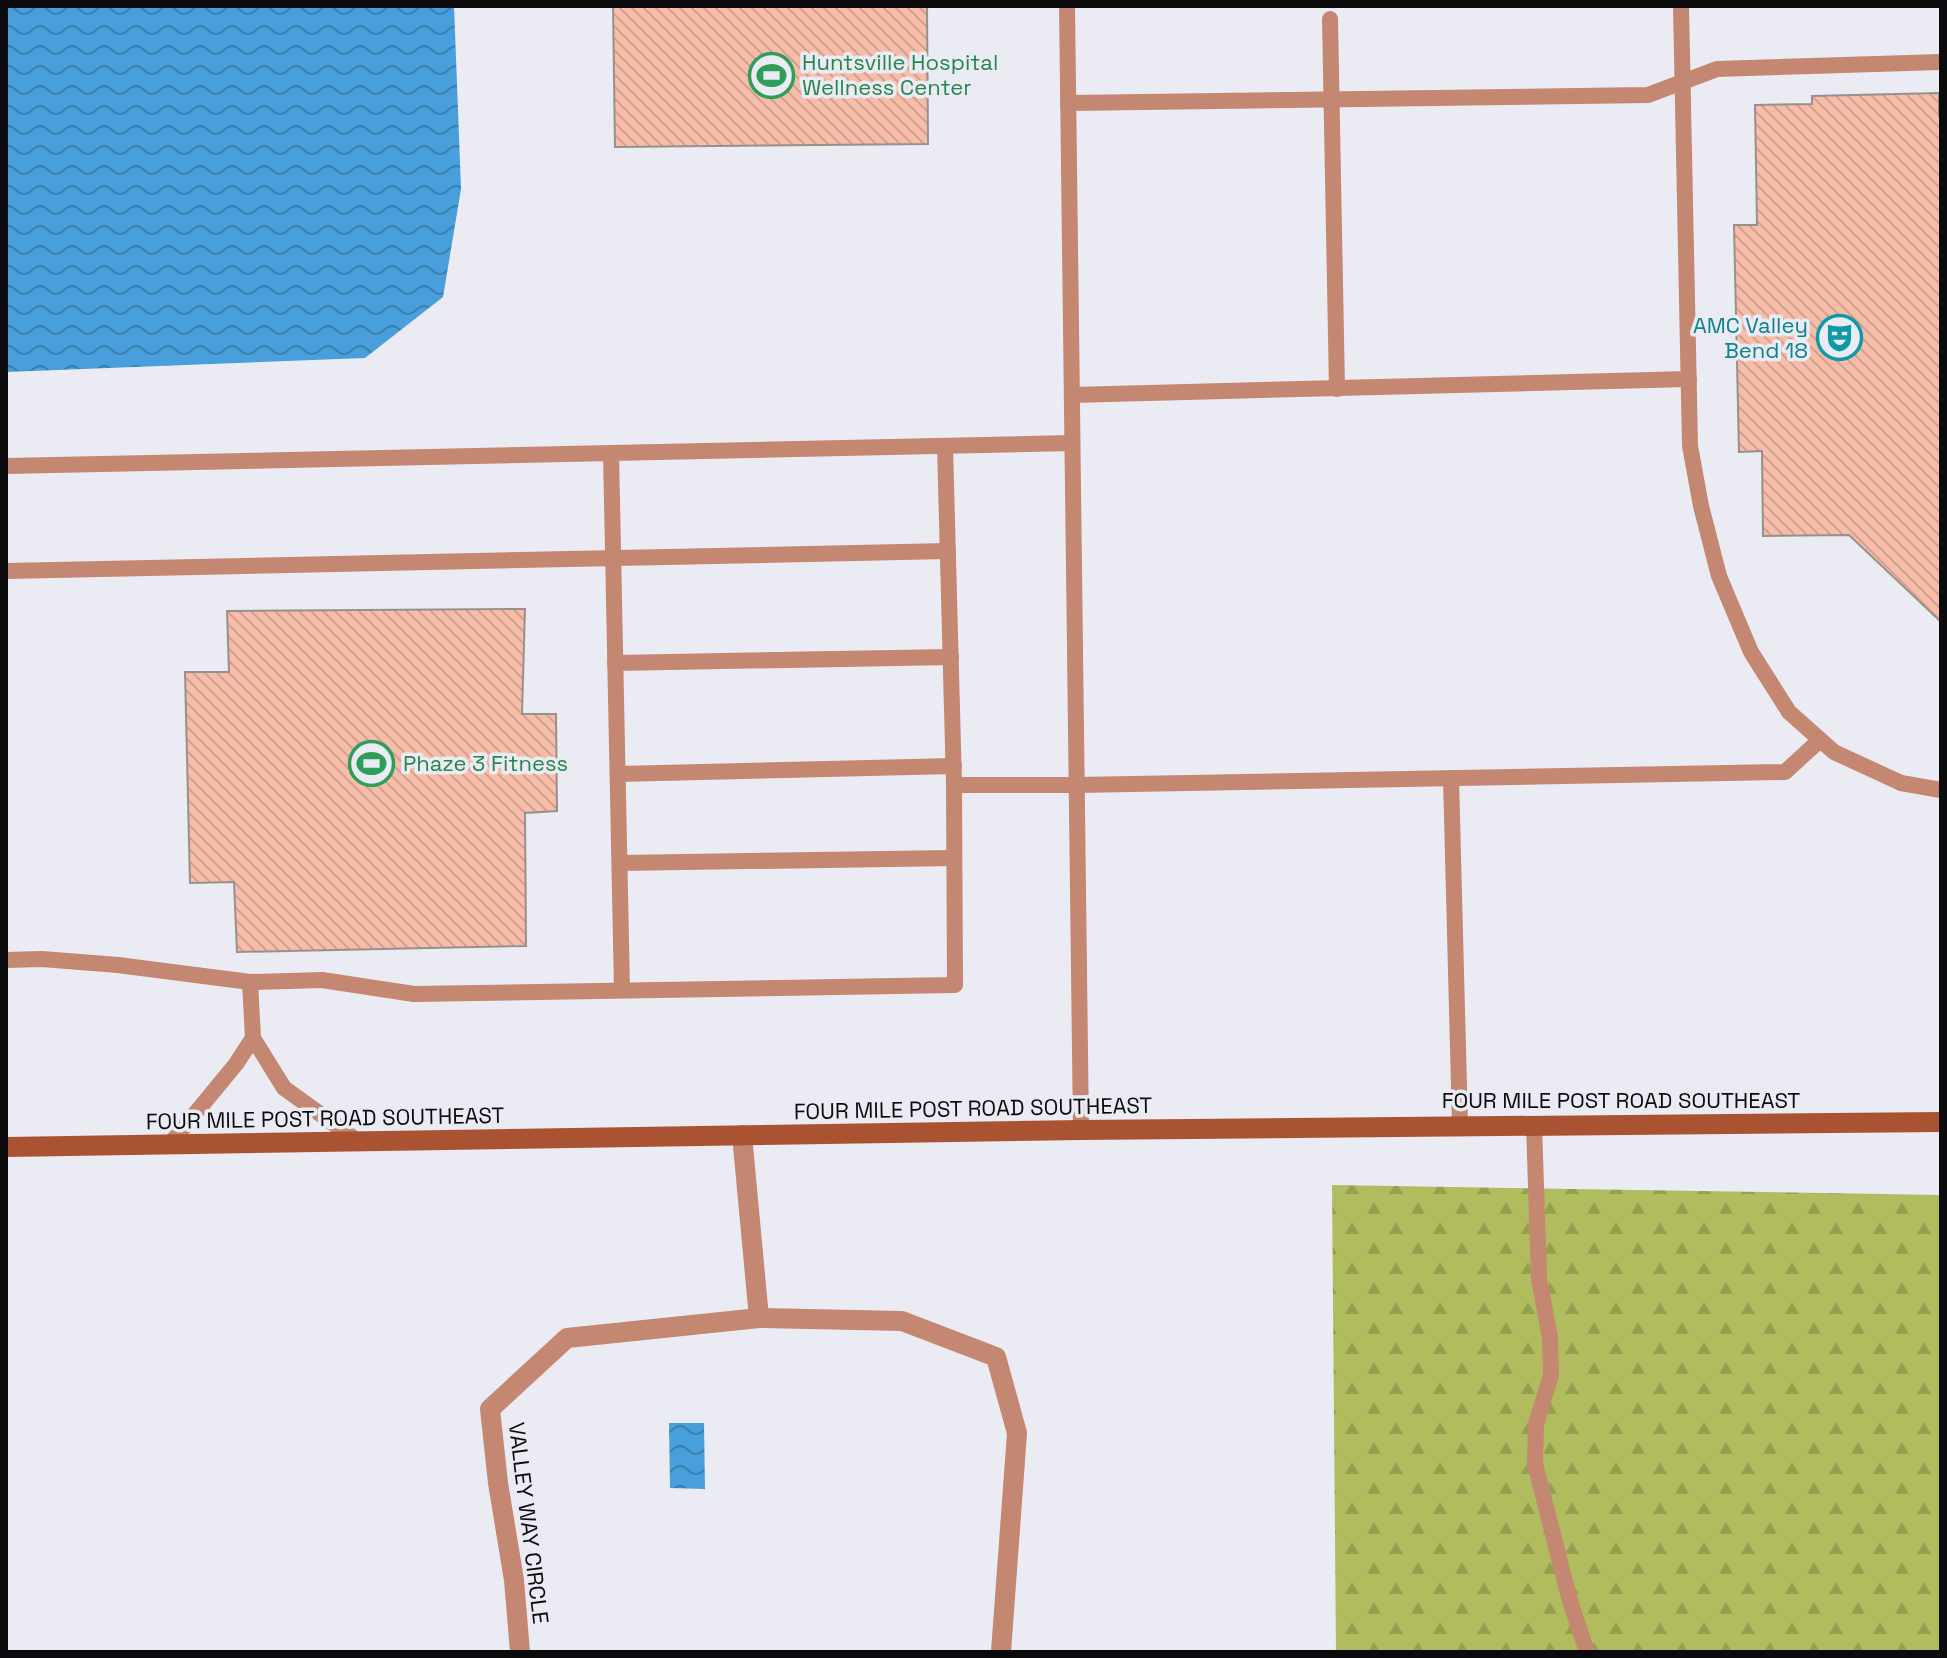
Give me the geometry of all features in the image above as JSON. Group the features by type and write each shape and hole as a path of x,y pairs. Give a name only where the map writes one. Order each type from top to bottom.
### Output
{"main road":[{"name":"FOUR MILE POST ROAD SOUTHEAST","path":"6,1147 1534,1124 1941,1122"}],"street":[{"path":"742,1135 759,1318"},
{"name":"VALLEY WAY CIRCLE","path":"520,1652 514,1580 490,1409 567,1338 759,1318 902,1321 996,1357 1017,1433 1001,1652"}],"lane":[{"path":"1067,6 1081,1130"},
{"path":"1681,6 1690,446 1719,576 1751,652 1789,712 1834,752 1901,783 1941,790"},
{"path":"1330,19 1337,389"},
{"path":"1068,103 1648,95 1717,69 1941,62"},
{"path":"1072,395 1689,379"},
{"path":"6,466 1072,443"},
{"path":"6,960 42,959 103,964 250,982 322,980 414,994 955,985 954,766 945,446"},
{"path":"611,453 622,990"},
{"path":"6,571 948,551"},
{"path":"615,663 951,657"},
{"path":"954,785 1785,772 1820,740"},
{"path":"618,774 954,766"},
{"path":"1451,778 1460,1125"},
{"path":"620,863 954,858"},
{"path":"250,982 253,1038 284,1088 359,1142"},
{"path":"170,1144 236,1064 253,1038"},
{"path":"1534,1124 1539,1279 1550,1338 1551,1375 1536,1424 1535,1464 1570,1601 1587,1652"}],"green space":[{"path":"1332,1185 1941,1195 1941,1652 1336,1652"}],"water":[{"path":"6,6 454,6 461,189 443,297 365,358 6,372"},
{"path":"669,1423 704,1423 705,1489 670,1488"}],"building":[{"name":"Huntsville Hospital Wellness Center","path":"613,6 927,6 928,144 615,147"},
{"name":"AMC Valley Bend 18","path":"1939,93 1941,622 1849,535 1763,536 1762,451 1739,452 1734,225 1757,225 1755,105 1812,104 1812,96"},
{"name":"Phaze 3 Fitness","path":"525,609 522,714 556,714 557,811 525,813 526,946 237,952 234,882 190,883 185,672 229,672 227,611"}],"place":[{"name":"Huntsville Hospital Wellness Center","path":"771,75"},
{"name":"AMC Valley Bend 18","path":"1839,338"},
{"name":"Phaze 3 Fitness","path":"372,763"}]}
